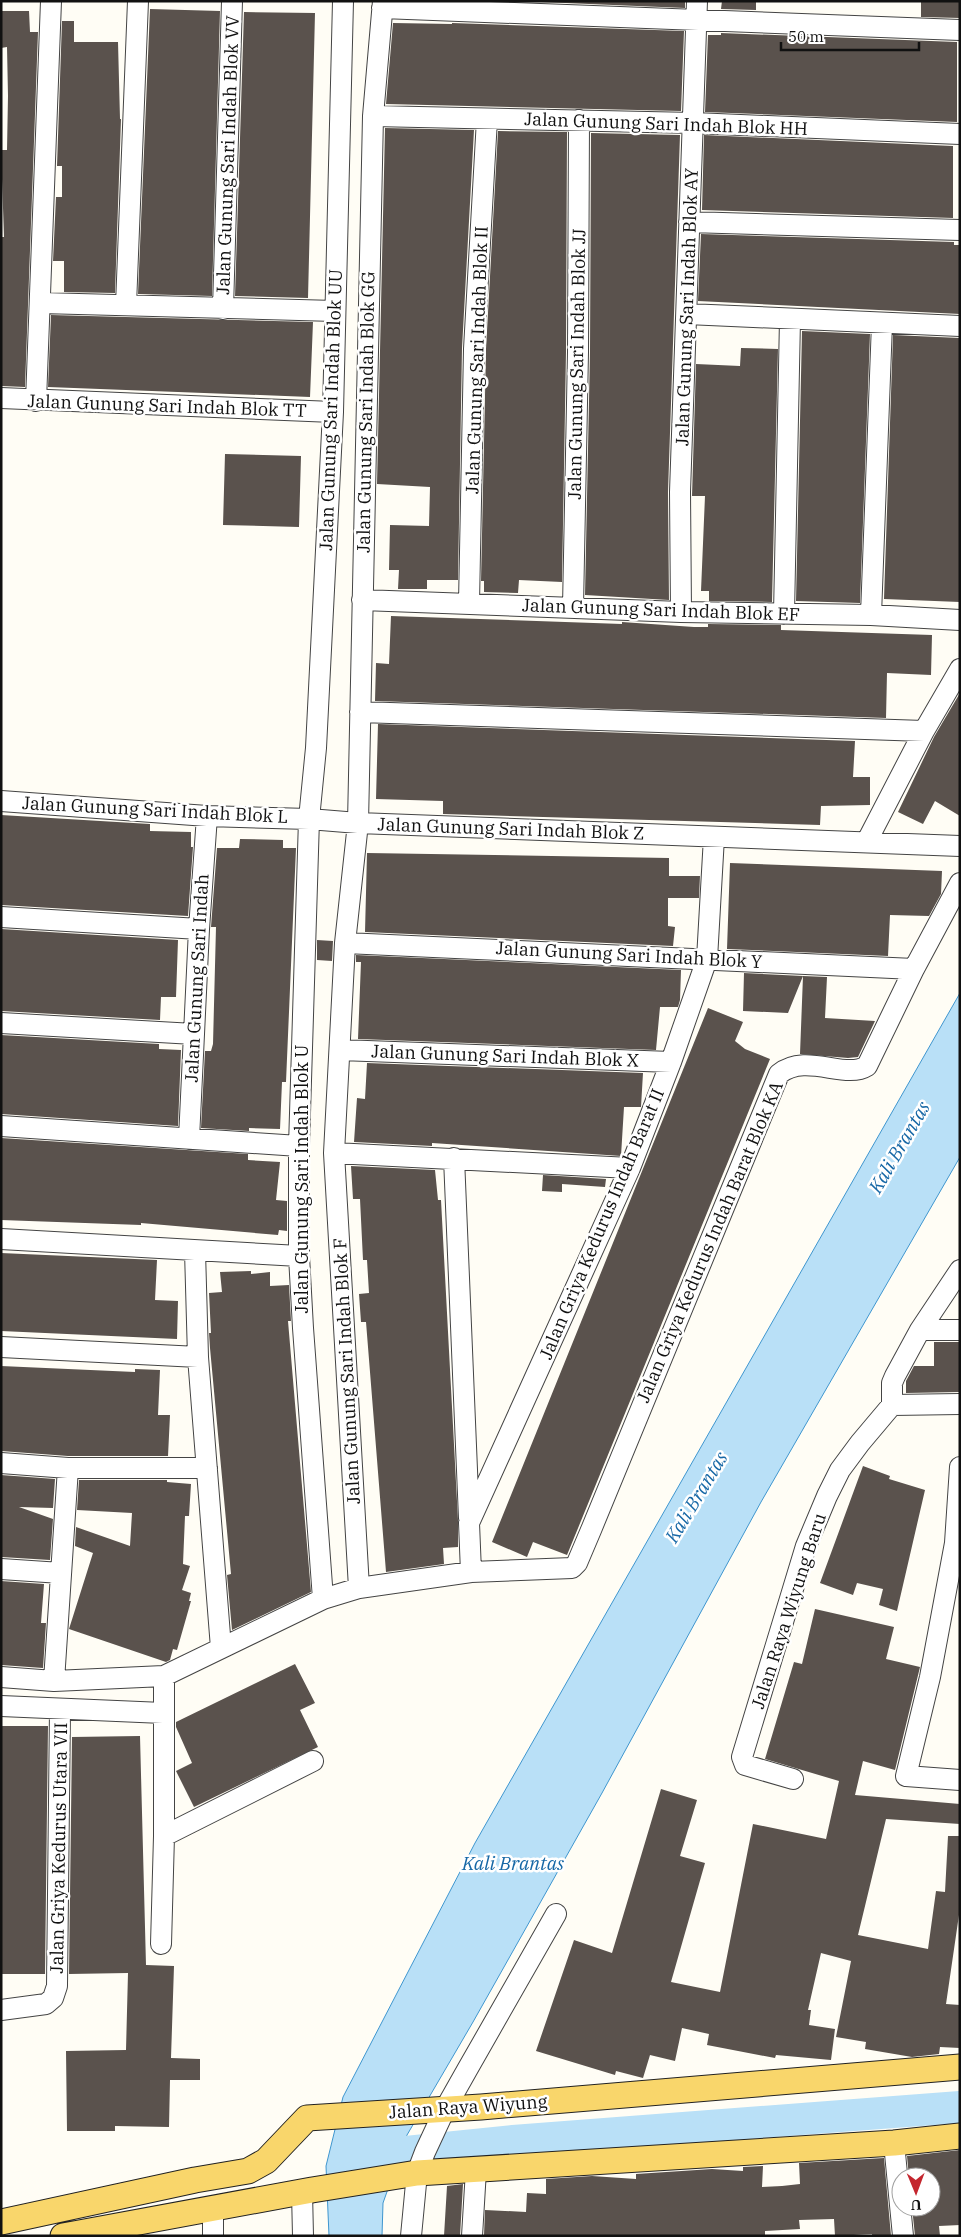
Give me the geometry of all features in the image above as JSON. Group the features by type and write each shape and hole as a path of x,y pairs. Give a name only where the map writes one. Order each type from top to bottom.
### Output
{"main road":[{"name":"Jalan Raya Wiyung","path":"1,2222 196,2180 248,2171 266,2161 307,2118 438,2114 960,2066"},
{"path":"63,2236 307,2191 415,2167 476,2170 894,2143 960,2136"}],"street":[{"path":"36,401 50,1"},
{"path":"126,305 138,1"},
{"name":"Jalan Gunung Sari Indah Blok VV","path":"223,308 232,1"},
{"name":"Jalan Gunung Sari Indah Blok UU","path":"308,818 316,748 333,412 343,1"},
{"path":"382,4 696,10 960,30"},
{"name":"Jalan Gunung Sari Indah Blok GG","path":"358,822 373,116 382,4"},
{"name":"Jalan Gunung Sari Indah Blok AY","path":"681,612 680,492 694,123 696,10"},
{"name":"Jalan Gunung Sari Indah Blok HH","path":"373,116 694,123 960,134"},
{"name":"Jalan Gunung Sari Indah Blok II","path":"470,603 474,349 487,118"},
{"name":"Jalan Gunung Sari Indah Blok JJ","path":"573,608 578,352 579,120"},
{"path":"689,222 960,230"},
{"path":"40,303 335,312"},
{"path":"687,314 960,326"},
{"path":"784,614 790,319"},
{"path":"871,615 882,323"},
{"name":"Jalan Gunung Sari Indah Blok TT","path":"1,398 36,401 333,412"},
{"name":"Jalan Gunung Sari Indah Blok EF","path":"362,600 681,612 871,615 960,620"},
{"path":"867,841 924,731 960,669"},
{"path":"360,712 924,731"},
{"name":"Jalan Gunung Sari Indah Blok L","path":"1,802 207,816 308,818"},
{"name":"Jalan Gunung Sari Indah","path":"189,1139 199,929 207,816"},
{"name":"Jalan Gunung Sari Indah Blok Z","path":"308,818 358,822 960,846"},
{"name":"Jalan Gunung Sari Indah Blok U","path":"308,818 299,1146 299,1256 323,1599"},
{"name":"Jalan Gunung Sari Indah Blok F","path":"358,822 345,943 334,1153 359,1588"},
{"name":"Jalan Griya Kedurus Indah Barat II","path":"471,1572 469,1523 630,1168 707,959 714,837"},
{"name":"Jalan Griya Kedurus Indah Barat Blok KA","path":"471,1572 569,1570 577,1563 779,1074 788,1068 800,1065 853,1069 867,1066 914,969 960,883"},
{"path":"1,918 199,929"},
{"name":"Jalan Gunung Sari Indah Blok Y","path":"345,943 914,969"},
{"path":"1,1023 194,1034"},
{"name":"Jalan Gunung Sari Indah Blok X","path":"340,1050 670,1062"},
{"path":"1,1126 299,1146"},
{"path":"334,1153 630,1168"},
{"path":"454,1158 469,1523"},
{"path":"1,1239 299,1256"},
{"path":"195,1251 198,1357 221,1648"},
{"path":"960,1270 920,1330 894,1376 892,1405 960,1404"},
{"path":"920,1330 960,1330"},
{"path":"1,1347 198,1357"},
{"name":"Jalan Raya Wiyung Baru","path":"793,1779 745,1765 742,1757 806,1546 827,1496 840,1470 892,1405"},
{"path":"1,1463 68,1468 207,1468"},
{"path":"960,1467 955,1543 930,1676 906,1776 960,1780"},
{"path":"54,1681 68,1468"},
{"path":"1,1569 61,1573"},
{"path":"1,1677 54,1681 164,1676 323,1599 359,1588 471,1572"},
{"path":"161,1944 164,1836 164,1676"},
{"path":"1,1706 163,1713"},
{"name":"Jalan Griya Kedurus Utara VII","path":"1,2010 46,2004 53,1998 57,1986 60,1709"},
{"path":"164,1836 313,1761"},
{"path":"411,2236 415,2167 438,2114 556,1914"},
{"path":"894,2143 903,2236"},
{"path":"472,2236 476,2170"},
{"path":"302,2236 307,2191"},
{"path":"213,2209 213,2236"}],"water":[{"name":"Kali Brantas","path":"960,993 960,1157 761,1502 602,1793 407,2135 383,2203 382,2236 329,2236 326,2166 343,2097 475,1843"}],"building":[{"path":"517,1 685,1 685,8"},
{"path":"722,1 756,1 756,10 721,9"},
{"path":"921,1 960,1 960,18 921,17"},
{"path":"150,9 220,11 212,296 138,294"},
{"path":"1,11 29,11 30,32 38,32 25,387 1,386 1,237 4,237 1,150 7,150 8,96 7,47 1,48"},
{"path":"244,12 315,13 308,298 235,296"},
{"path":"62,21 74,21 74,42 118,42 121,119 115,293 64,292 64,261 53,261 56,197 62,197 62,166 57,166"},
{"path":"393,23 452,23 684,31 681,111 386,104"},
{"path":"721,33 957,42 957,122 705,112 708,35 721,35"},
{"path":"385,128 474,130 462,348 458,580 427,580 427,589 398,589 399,570 389,570 390,525 429,526 430,487 377,484"},
{"path":"498,131 567,132 562,582 519,580 518,593 484,592 484,581 481,581 486,349"},
{"path":"591,133 680,135 668,492 669,600 585,595 590,352"},
{"path":"704,135 953,146 953,218 702,210"},
{"path":"701,234 954,242 954,245 960,245 960,314 698,301"},
{"path":"51,315 313,322 310,397 48,387"},
{"path":"802,331 870,334 860,603 796,601"},
{"path":"893,335 960,338 960,602 884,599"},
{"path":"741,348 778,349 772,602 709,601 709,591 701,591 705,496 692,496 696,364 740,366"},
{"path":"225,454 301,456 299,527 223,525"},
{"path":"391,616 622,624 622,622 694,627 708,627 708,624 781,625 781,630 932,635 931,675 887,673 886,718 375,701 376,663 389,664"},
{"path":"960,693 960,816 935,801 923,824 898,812 934,737"},
{"path":"378,724 855,741 853,777 870,777 870,805 821,806 820,825 443,814 443,801 376,799"},
{"path":"1,815 150,824 150,831 191,832 191,847 193,847 188,916 1,905"},
{"path":"240,839 283,840 283,848 296,848 286,1082 282,1082 280,1129 249,1128 249,1131 201,1128 205,1051 211,1051 213,1044 216,927 211,927 217,848 239,848"},
{"path":"367,853 669,858 669,876 700,876 699,898 668,898 668,926 675,927 673,946 365,932"},
{"path":"730,863 942,871 941,894 929,916 890,915 888,956 727,949"},
{"path":"1,929 178,940 176,997 161,997 160,1020 1,1011"},
{"path":"317,940 333,941 332,961 317,960"},
{"path":"356,955 681,970 680,1000 678,1007 660,1007 656,1050 358,1039 361,962 356,962"},
{"path":"744,973 803,976 788,1013 743,1011"},
{"path":"803,976 827,977 825,1018 875,1021 858,1057 848,1058 800,1054"},
{"path":"708,1008 743,1022 735,1041 745,1049 770,1059 567,1555 533,1542 527,1557 492,1542"},
{"path":"1,1035 159,1044 159,1049 181,1050 178,1126 1,1114"},
{"path":"367,1063 643,1073 641,1107 624,1107 621,1156 432,1143 432,1146 354,1142 357,1098 365,1099"},
{"path":"1,1138 248,1154 248,1160 280,1162 276,1200 287,1201 287,1231 279,1230 278,1235 141,1223 141,1225 1,1220"},
{"path":"351,1166 435,1170 438,1200 441,1200 458,1520 458,1547 443,1548 444,1564 386,1572 366,1322 361,1322 359,1294 369,1293 367,1260 363,1260 360,1199 353,1199"},
{"path":"543,1175 606,1179 605,1187 562,1184 562,1192 542,1191"},
{"path":"1,1253 157,1260 155,1300 178,1301 177,1339 1,1331"},
{"path":"251,1271 251,1274 270,1272 270,1286 289,1285 291,1321 288,1321 311,1592 232,1630 227,1575 231,1574 210,1348 209,1293 222,1292 220,1272"},
{"path":"934,1342 960,1342 960,1392 906,1393 906,1381 914,1366 934,1366"},
{"path":"1,1366 135,1372 135,1369 160,1370 158,1415 170,1415 168,1456 68,1456 1,1451"},
{"path":"863,1466 890,1476 889,1479 925,1490 897,1611 879,1605 883,1589 857,1583 853,1595 820,1583"},
{"path":"1,1475 55,1479 53,1508 19,1507 53,1519 50,1560 1,1557"},
{"path":"79,1480 167,1480 167,1482 191,1484 189,1516 185,1516 183,1564 190,1566 182,1590 191,1593 189,1601 191,1601 177,1650 173,1649 170,1660 166,1662 69,1629 93,1553 75,1546 76,1527 130,1546 132,1513 77,1510"},
{"path":"1,1581 44,1584 41,1623 46,1623 43,1668 1,1665"},
{"path":"815,1609 894,1627 886,1659 920,1667 895,1770 863,1761 855,1795 960,1804 960,1824 886,1819 858,1935 928,1949 936,1891 945,1892 948,1836 960,1836 960,1908 946,2004 960,2005 960,2048 940,2047 939,2054 912,2057 865,2049 866,2042 836,2037 851,1961 821,1953 808,2010 811,2010 809,2025 835,2029 831,2060 776,2055 775,2058 707,2045 709,2034 682,2028 675,2061 650,2055 643,2078 616,2071 615,2075 536,2051 574,1940 612,1953 661,1789 697,1800 680,1856 705,1863 671,1982 720,1992 753,1824 826,1839 839,1781 765,1759 794,1662 802,1664"},
{"path":"295,1664 315,1703 300,1710 318,1747 194,1807 176,1771 192,1763 176,1727 176,1722"},
{"path":"1,1726 48,1726 45,1974 1,1974"},
{"path":"140,1736 146,1965 174,1966 171,2058 200,2059 200,2080 170,2080 169,2127 115,2126 115,2131 67,2131 66,2051 126,2050 128,1973 69,1974 72,1737"},
{"path":"960,2150 960,2225 939,2226 940,2236 915,2236 913,2217 941,2217 941,2167 908,2167 907,2156"},
{"path":"884,2158 891,2236 872,2236 872,2234 835,2236 834,2219 799,2220 800,2229 765,2231 765,2236 484,2235 485,2210 526,2212 527,2193 546,2194 546,2179 592,2176 636,2179 636,2174 712,2169 743,2171 743,2167 763,2166 762,2187 782,2186 800,2184 799,2163"},
{"path":"463,2184 460,2236 444,2236 447,2186"}],"waterway":[{"path":"358,2164 406,2152 513,2141 960,2107"}]}
